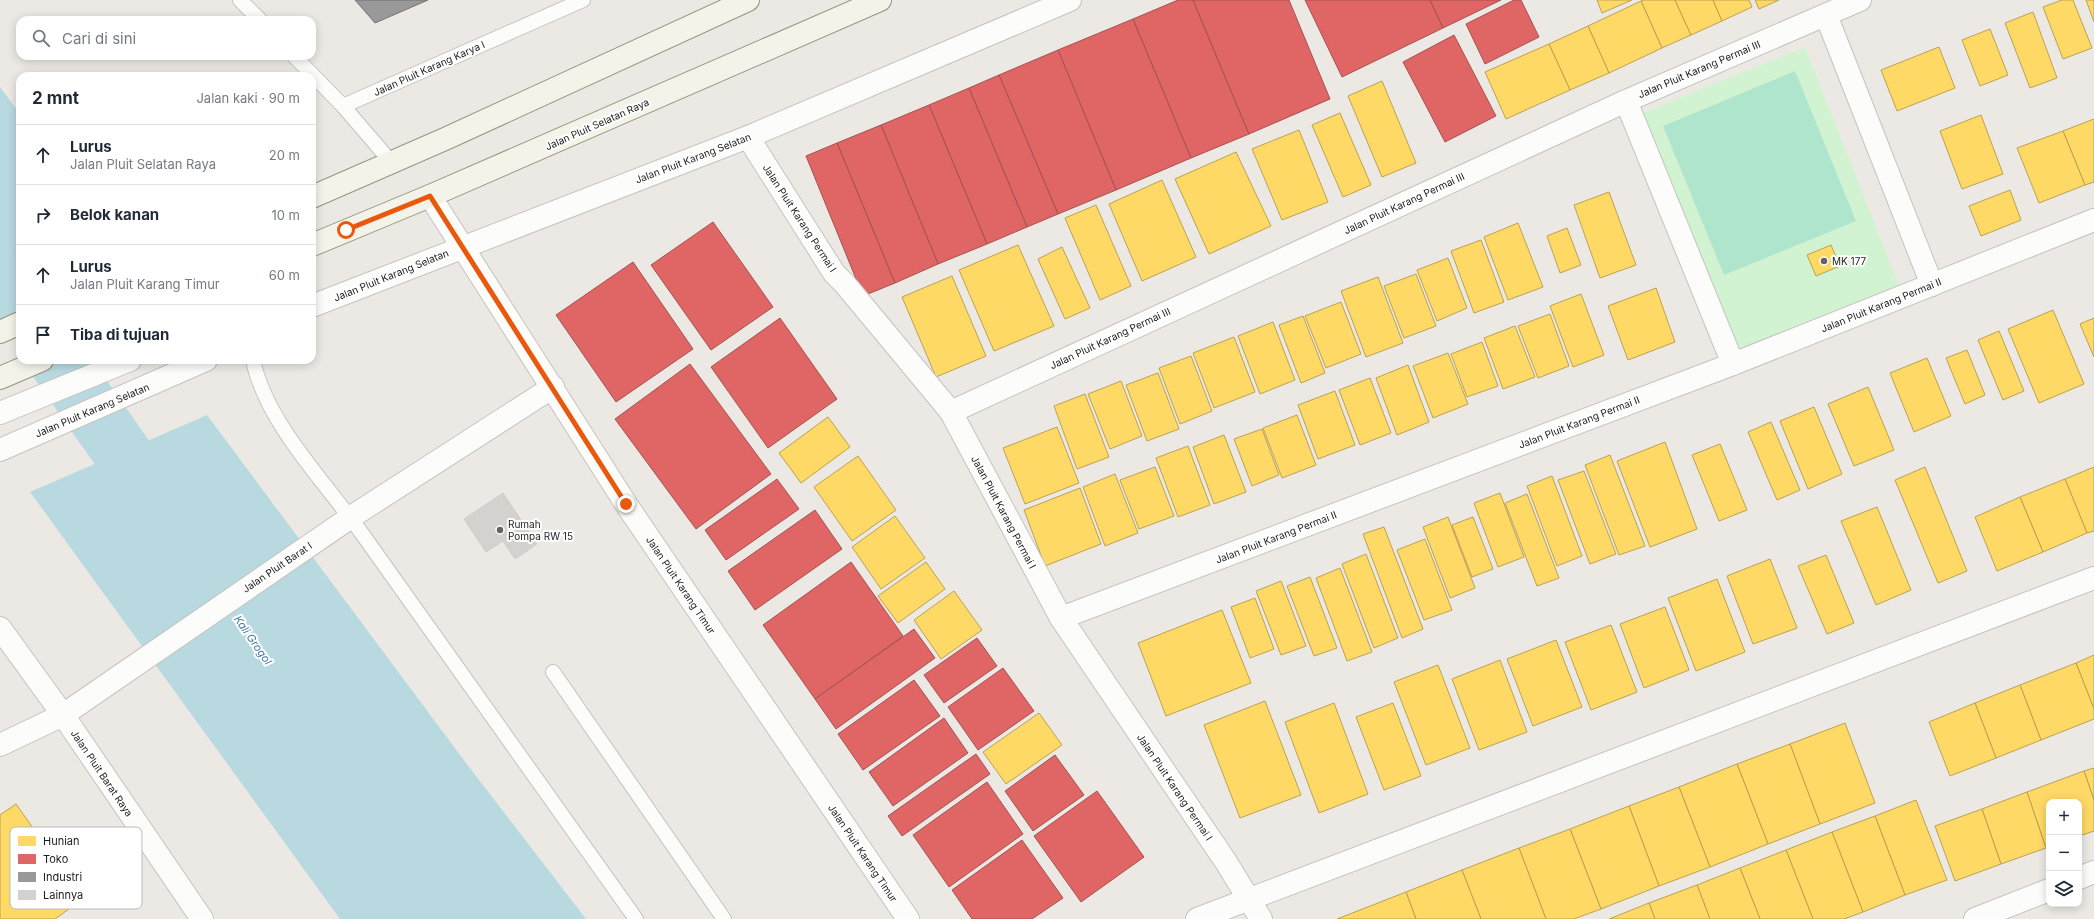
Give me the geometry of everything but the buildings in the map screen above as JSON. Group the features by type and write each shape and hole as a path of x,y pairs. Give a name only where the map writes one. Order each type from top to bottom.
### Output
{"main road":[{"path":"316,194 392,163 748,0"},
{"name":"Jalan Pluit Selatan Raya","path":"316,243 430,196 880,0"},
{"path":"0,332 16,325"},
{"path":"0,378 33,364"}],"street":[{"name":"Jalan Pluit Karang Selatan","path":"316,304 748,137 1070,0"},
{"name":"Jalan Pluit Karang Permai III","path":"951,412 1626,101 1860,0"},
{"path":"1826,15 1932,285"},
{"path":"1626,101 1733,364"},
{"name":"Jalan Pluit Karang Permai I","path":"748,137 834,273 844,283 951,412 1061,618 1261,919"},
{"name":"Jalan Pluit Karang Timur","path":"430,196 461,247 553,387 630,511 908,919"},
{"name":"Jalan Pluit Karang Permai II","path":"1061,618 1733,364 2094,220"},
{"path":"0,413 120,364"},
{"name":"Jalan Pluit Karang Selatan","path":"2,449 198,364"},
{"name":"Jalan Pluit Barat I","path":"0,745 63,715 328,532 553,387"},
{"path":"1197,919 1248,898 2094,578"},
{"name":"Jalan Pluit Barat Raya","path":"0,628 63,715 139,827"},
{"name":"Jalan Pluit Barat Raya","path":"142,831 202,919"},
{"path":"2082,877 2094,872"},
{"path":"1975,919 2046,891"}],"lane":[{"path":"240,0 256,16"},
{"name":"Jalan Pluit Karang Karya I","path":"343,106 583,0"},
{"path":"298,60 310,72"},
{"path":"316,78 343,106 392,163"},
{"path":"254,364 256,376 267,403 296,446 351,517 636,919"},
{"path":"553,672 724,919"}],"green space":[{"path":"1805,47 1903,296 1726,366 1628,119"},
{"path":"1795,71 1856,221 1724,275 1663,126"}],"water":[{"path":"0,87 16,109 16,257 0,265"},
{"path":"207,415 466,763 586,919 340,919 30,492"}],"waterway":[{"name":"Kali Grogol","path":"0,280 16,302"},
{"name":"Kali Grogol","path":"60,364 168,518"}],"place":[{"name":"MK 177","path":"1824,261"},
{"name":"Rumah Pompa RW 15","path":"500,530"}],"route":[{"path":"346,230 430,196 461,247 553,387 626,504"}]}
